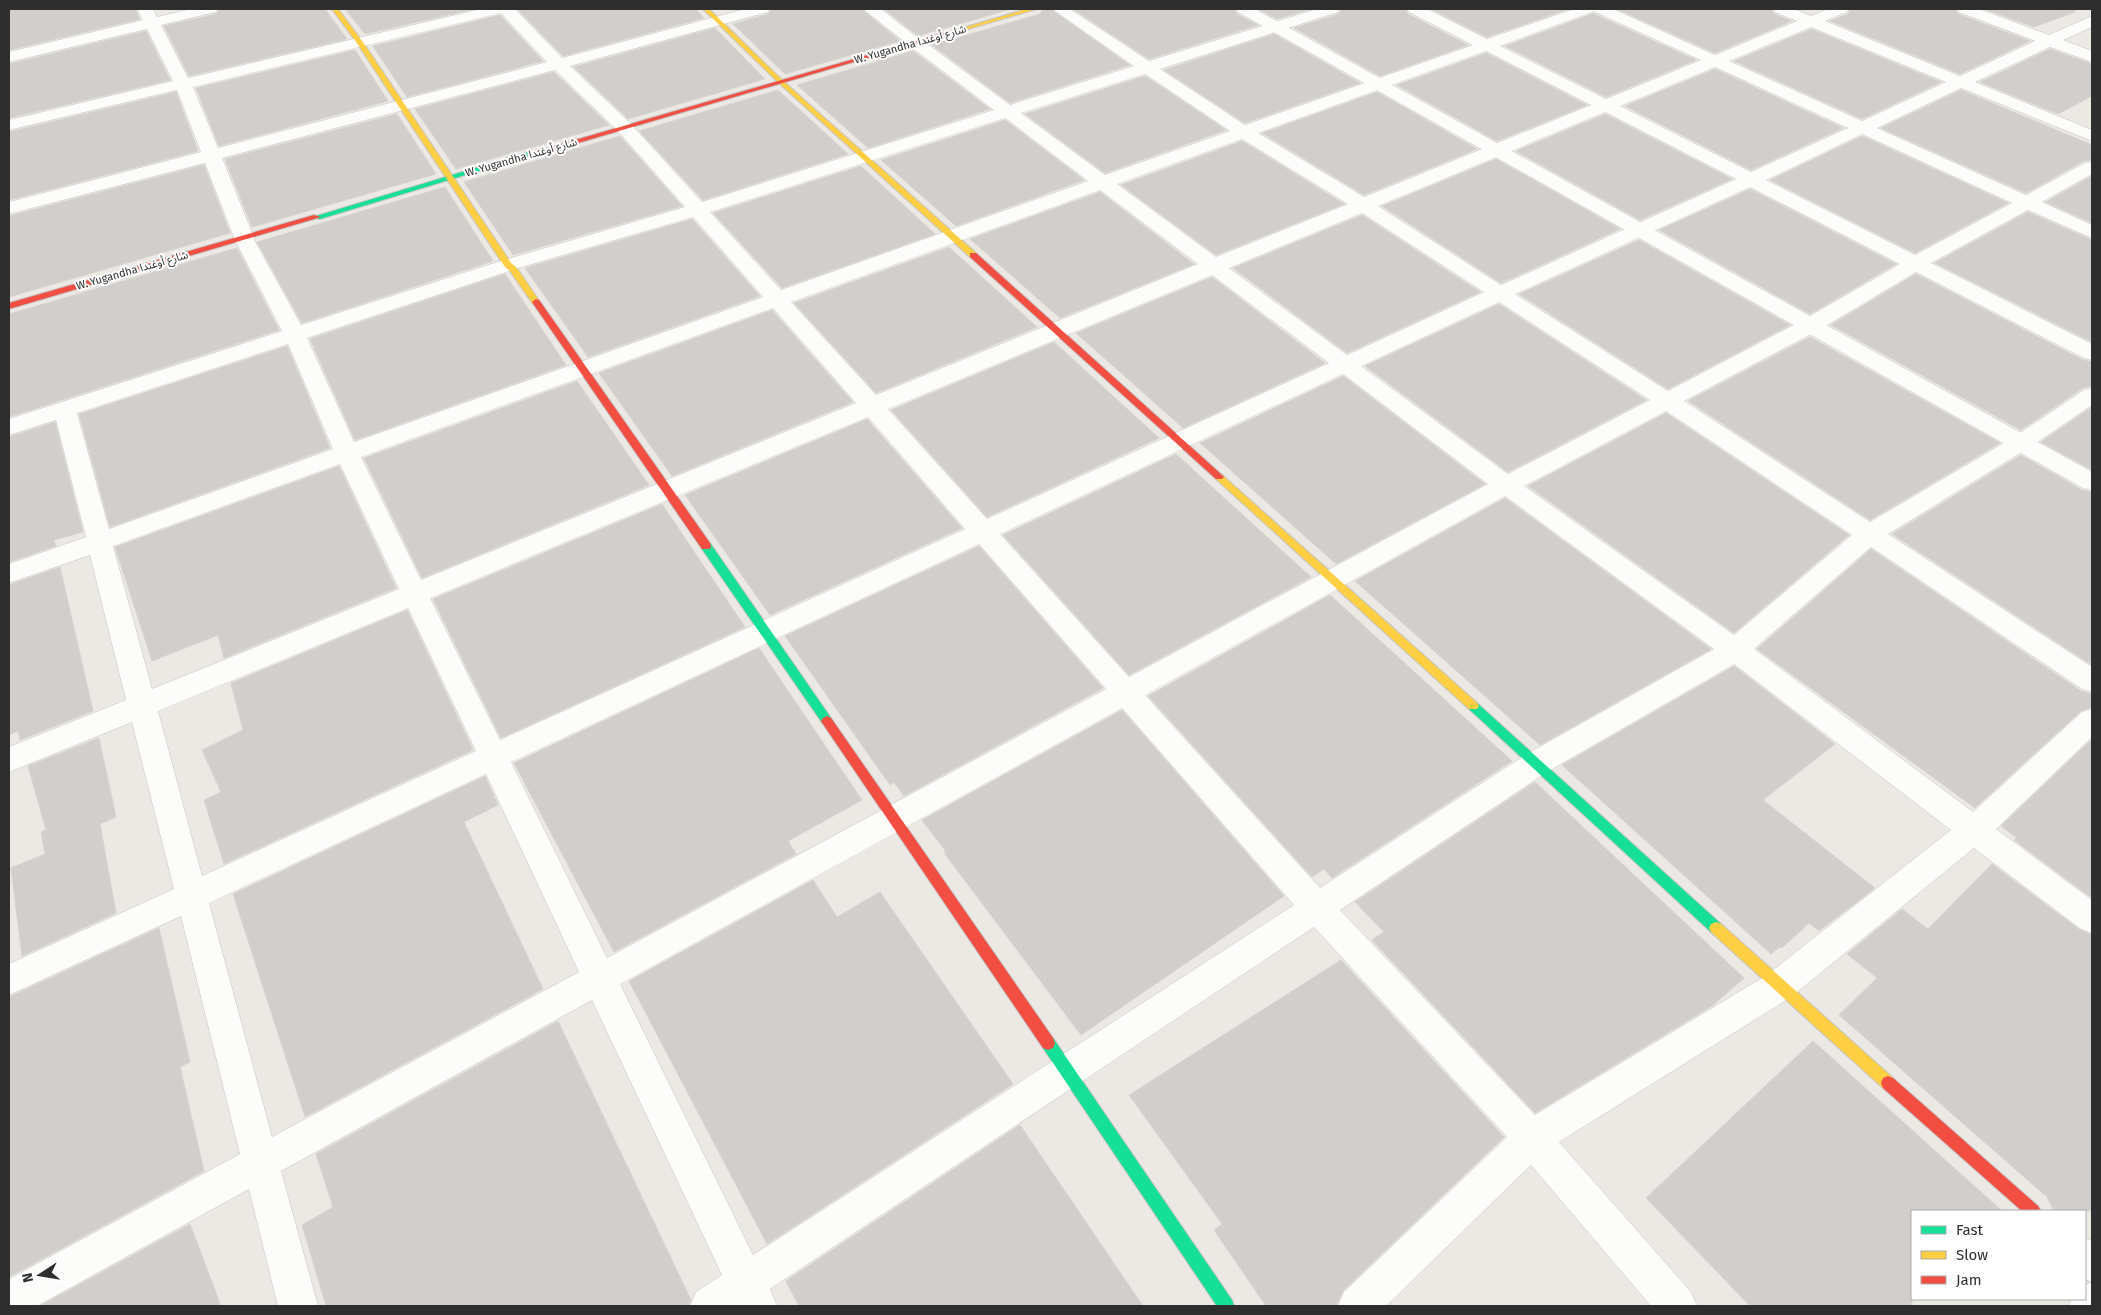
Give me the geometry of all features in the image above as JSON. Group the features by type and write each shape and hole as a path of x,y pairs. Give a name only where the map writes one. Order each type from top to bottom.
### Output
{"street":[{"path":"9,57 148,15 210,9"},
{"path":"335,9 360,42 508,265 513,269 1068,1071 1226,1306"},
{"path":"9,125 500,9"},
{"path":"506,9 624,127 1316,908 1532,1138 1676,1306"},
{"path":"706,9 781,82 1537,763 1779,986 2033,1210"},
{"path":"9,208 401,106 762,9"},
{"path":"871,9 1506,485 1735,650 2092,919"},
{"name":"W. Yugandha شارع أوغندا","path":"9,306 1033,9"},
{"path":"1060,9 1243,132 1363,205 1666,400 2092,681"},
{"path":"1244,9 2092,482"},
{"path":"9,427 508,265 697,210 1332,9"},
{"path":"1416,9 2092,354"},
{"path":"9,574 1588,9"},
{"path":"1601,9 2092,232"},
{"path":"1781,9 2092,136"},
{"path":"9,760 1841,9"},
{"path":"1965,9 2092,57"},
{"path":"148,15 183,84 244,238 294,333 347,453 751,1295"},
{"path":"9,980 1500,293 1640,231 2092,21"},
{"path":"9,1300 1506,485 1811,325 1916,263 2092,167"},
{"path":"710,1306 751,1295 1068,1071 1537,763 1735,650 1870,534 2022,442 2092,395"},
{"path":"65,409 298,1306"},
{"path":"1358,1306 1532,1138 1779,986 1973,830 2092,720"},
{"path":"2089,1306 2092,1302"}],"building":[{"path":"9,9 135,9 140,19 9,50"},
{"path":"220,9 325,9 347,39 189,76 164,26 216,14"},
{"path":"345,9 474,9 365,34"},
{"path":"517,9 696,9 704,18 563,56"},
{"path":"772,9 861,9 900,41 785,74 733,24 768,14"},
{"path":"884,9 1011,9 918,36"},
{"path":"1043,9 1050,9 1130,65 1010,103 932,45 1040,14"},
{"path":"1073,9 1234,9 1237,14 1258,25 1149,59"},
{"path":"1258,9 1311,9 1277,19"},
{"path":"1342,9 1405,9 1408,14 1468,45 1380,76 1294,28 1339,14"},
{"path":"1431,9 1569,9 1487,37"},
{"path":"1617,9 1771,9 1774,14 1792,21 1715,53"},
{"path":"1851,9 1955,9 1958,14 2030,41 1960,74 1830,21 1848,14"},
{"path":"1984,9 2074,9 2075,12 2034,27"},
{"path":"1594,13 1696,60 1606,97 1505,46"},
{"path":"500,15 543,61 407,97 373,46"},
{"path":"715,28 765,79 628,119 574,67"},
{"path":"1811,29 1941,82 1862,119 1734,61"},
{"path":"146,31 170,80 9,118 9,64"},
{"path":"1274,34 1360,83 1245,123 1164,70"},
{"path":"2050,49 2092,64 2092,96 2058,114 1980,82"},
{"path":"355,50 388,101 219,146 196,88"},
{"path":"913,51 990,109 868,148 797,85"},
{"path":"1486,53 1587,105 1497,141 1397,85"},
{"path":"1715,69 1843,128 1751,170 1625,106"},
{"path":"554,72 609,125 456,169 415,109"},
{"path":"1145,76 1226,130 1105,173 1025,114"},
{"path":"778,90 848,154 703,200 639,131"},
{"path":"1961,90 2092,145 2092,160 2084,161 2026,193 1881,128"},
{"path":"176,92 198,151 9,200 9,132"},
{"path":"1377,92 1477,149 1364,195 1262,133"},
{"path":"397,114 436,174 252,227 225,159"},
{"path":"1605,114 1732,179 1640,220 1516,151"},
{"path":"1005,120 1084,180 956,226 881,160"},
{"path":"620,136 682,206 513,255 464,182"},
{"path":"1862,136 2008,203 1915,253 1770,180"},
{"path":"1242,141 1344,204 1216,255 1121,185"},
{"path":"1496,159 1620,229 1501,283 1382,206"},
{"path":"204,165 230,233 9,297 9,216"},
{"path":"861,166 935,234 782,288 713,213"},
{"path":"2092,176 2092,223 2046,202"},
{"path":"445,187 493,261 302,323 257,242"},
{"path":"1750,189 1896,264 1810,314 1659,230"},
{"path":"1100,192 1194,264 1060,318 970,239"},
{"path":"2028,212 2092,240 2092,342 1935,263"},
{"path":"1362,215 1480,292 1347,353 1233,268"},
{"path":"692,219 760,296 588,357 525,268"},
{"path":"1639,240 1790,325 1668,389 1519,294"},
{"path":"949,247 1037,327 876,393 794,303"},
{"path":"237,248 279,330 9,417 9,314"},
{"path":"505,274 566,365 355,440 310,339"},
{"path":"1916,274 2083,360 2092,362 2092,386 2083,388 2021,430 1831,325"},
{"path":"1212,277 1325,363 1183,428 1076,333"},
{"path":"1499,304 1646,400 1508,472 1365,366"},
{"path":"772,310 853,402 672,476 599,373"},
{"path":"1810,337 2000,443 1870,520 1688,401"},
{"path":"1054,342 1159,438 987,517 891,410"},
{"path":"287,346 330,448 110,527 79,414"},
{"path":"1343,376 1485,484 1336,564 1200,443"},
{"path":"577,381 649,485 422,578 364,458"},
{"path":"2092,407 2092,470 2041,442"},
{"path":"1666,413 1849,535 1734,633 1528,486"},
{"path":"867,419 962,528 770,615 685,495"},
{"path":"55,422 83,532 54,540 56,546 9,562 9,437"},
{"path":"1176,454 1311,577 1129,675 1003,535"},
{"path":"2021,455 2082,490 2092,492 2092,665 1892,534"},
{"path":"339,466 396,588 224,658 218,635 152,661 115,547"},
{"path":"1505,498 1711,649 1540,745 1355,581"},
{"path":"662,504 745,627 501,738 433,599"},
{"path":"979,546 1103,688 904,796 894,782 890,785 785,636"},
{"path":"1871,549 2081,691 2092,694 2092,707 2081,711 1975,808 1757,649"},
{"path":"60,567 93,711 20,740 18,731 9,735 9,585"},
{"path":"1330,595 1512,761 1332,878 1324,869 1312,877 1148,696"},
{"path":"407,610 473,750 224,864 204,800 221,792 202,750 243,730 231,683"},
{"path":"759,648 862,800 788,841 796,854 614,952 514,763"},
{"path":"1734,666 1835,744 1763,800 1875,888 1819,931 1809,923 1782,948 1780,947 1771,954 1562,765"},
{"path":"1122,710 1284,896 1081,1035 945,854 945,850 922,820"},
{"path":"99,738 116,817 100,824 116,913 22,956 11,868 45,854 41,832 46,830 28,766"},
{"path":"2092,739 2092,898 2014,840 2017,838 2001,826"},
{"path":"485,776 498,805 464,822 543,989 305,1117 233,894"},
{"path":"1535,782 1744,978 1712,1006 1535,1113 1372,940 1384,932 1355,902"},
{"path":"1992,864 2080,930 2092,935 2092,1211 2054,1210 2047,1197 1839,1015 1877,978 1847,954 1902,909 1928,929"},
{"path":"813,880 837,917 880,892 1013,1084 767,1244 629,981"},
{"path":"159,928 190,1062 180,1067 204,1171 9,1277 9,997"},
{"path":"1341,960 1504,1137 1343,1291 1336,1306 1266,1306 1214,1230 1222,1224 1129,1095"},
{"path":"558,1021 691,1300 688,1306 326,1306 302,1225 333,1207 316,1154"},
{"path":"1813,1041 2001,1210 1911,1210 1912,1306 1750,1306 1646,1198"},
{"path":"1020,1125 1143,1306 799,1306 786,1281"},
{"path":"190,1224 221,1306 40,1306"}],"traffic: fast":[{"path":"317,217 531,154"},
{"path":"706,546 827,721"},
{"path":"1473,706 1716,928"},
{"path":"1048,1043 1226,1306"}],"traffic: slow":[{"path":"335,9 360,42 508,265 513,269 536,302"},
{"path":"706,9 781,82 973,255"},
{"path":"949,33 1033,9"},
{"path":"1219,477 1473,706"},
{"path":"1716,928 1888,1083"}],"traffic: jam":[{"path":"531,154 949,33"},
{"path":"9,306 317,217"},
{"path":"973,255 1219,477"},
{"path":"536,302 706,546"},
{"path":"827,721 1048,1043"},
{"path":"1888,1083 2032,1210"}]}
